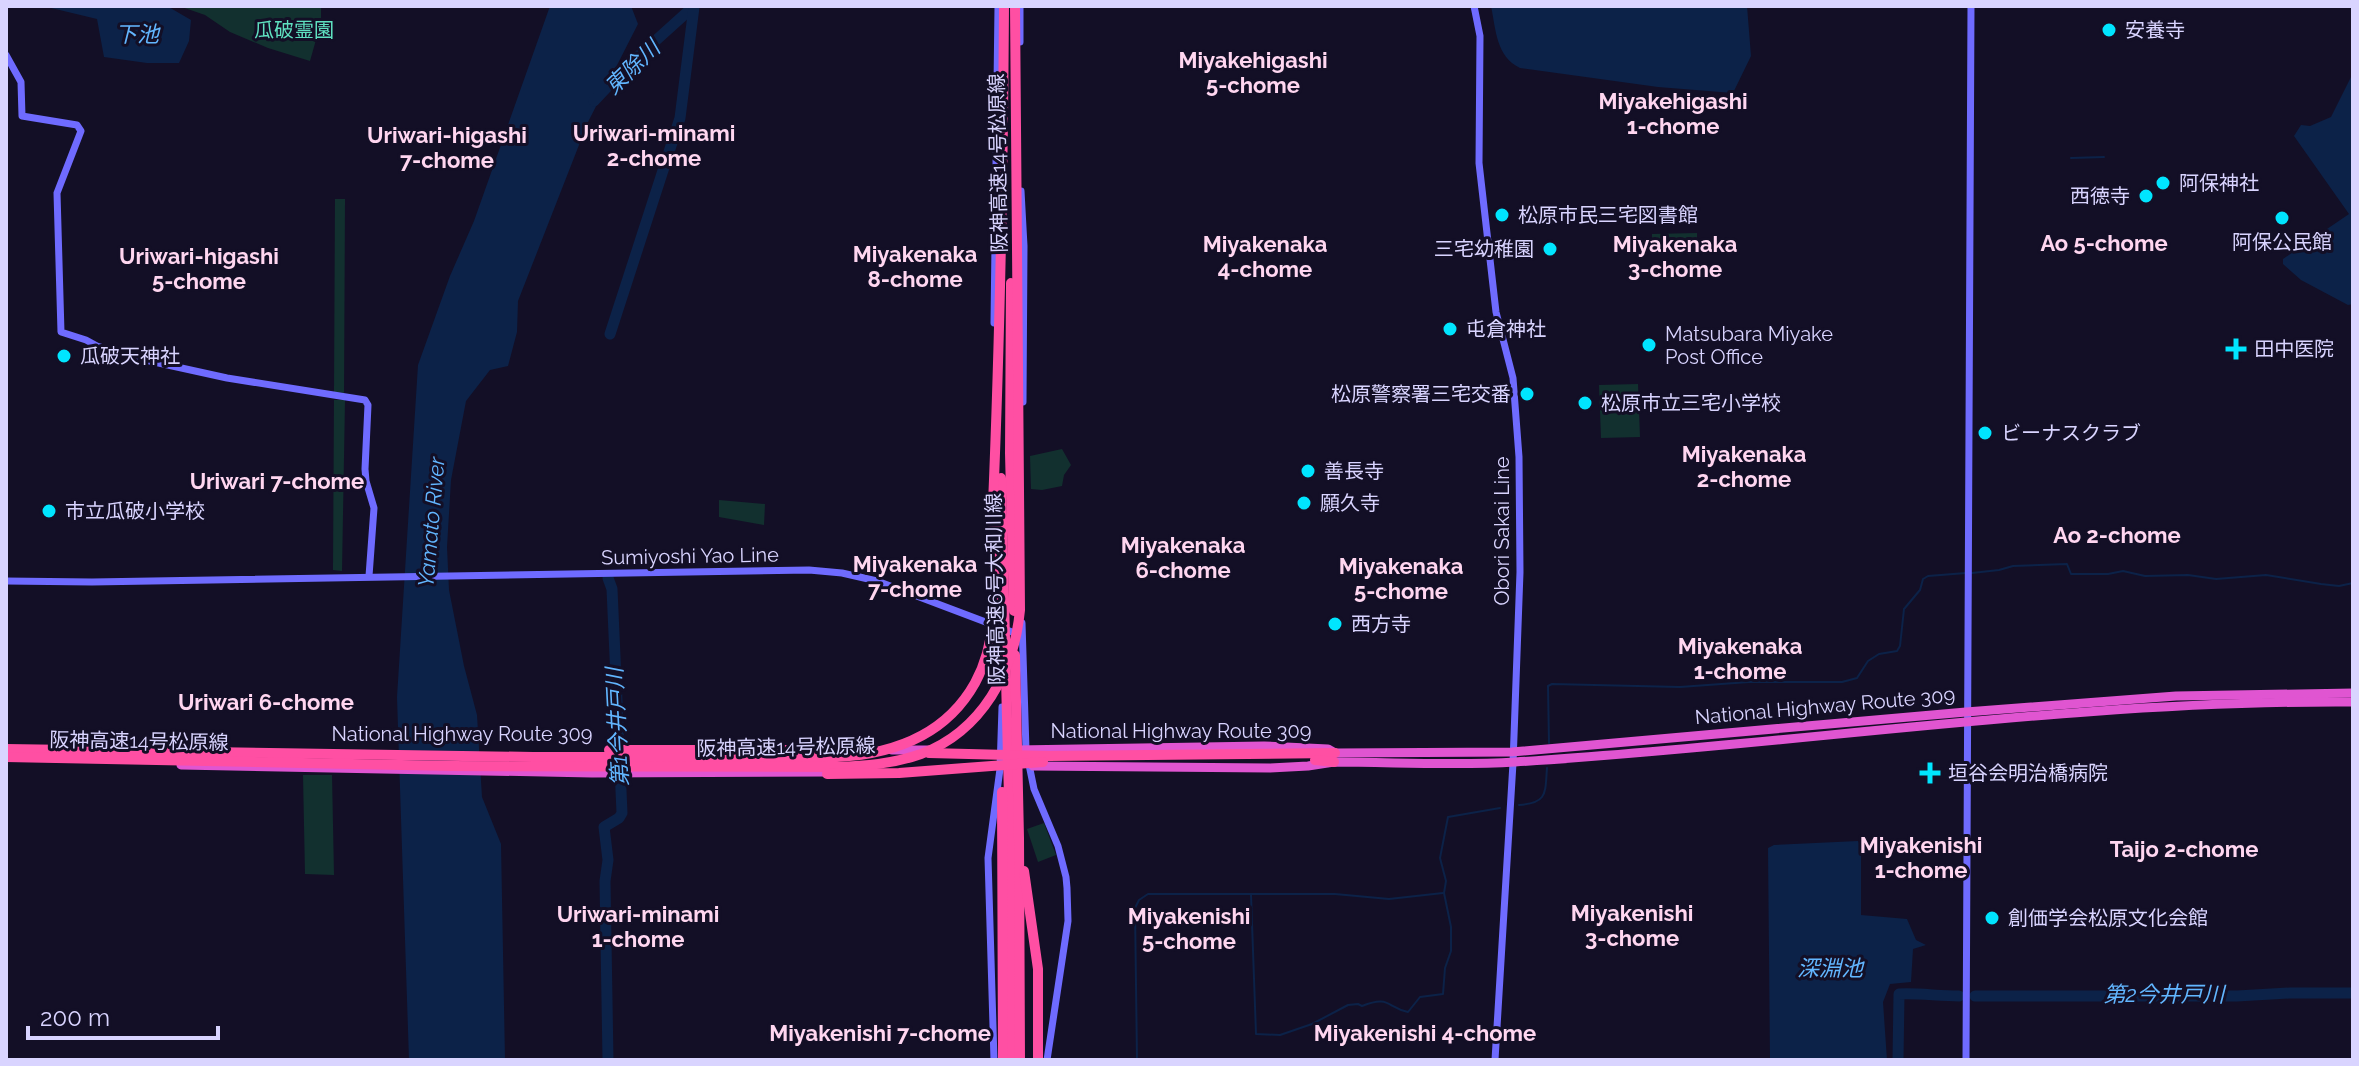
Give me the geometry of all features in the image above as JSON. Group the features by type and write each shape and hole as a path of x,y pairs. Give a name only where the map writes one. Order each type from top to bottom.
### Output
{"highway":[{"name":"阪神高速14号松原線","path":"6,747 533,757 854,756 895,748 945,719 974,684 987,653 995,598 993,515 999,367 1001,6"},
{"name":"阪神高速14号松原線","path":"6,759 645,768 836,767 873,765 906,758 935,748 961,730 983,709 999,685 1016,640 1020,610 1015,117 1018,6"},
{"name":"阪神高速6号大和川線","path":"1010,1060 1019,838 1010,368 1015,117"},
{"name":"阪神高速6号大和川線","path":"999,367 1003,625 1020,1060"},
{"name":"National Highway Route 309","path":"6,759 356,769 727,774 1030,766 1270,768 1308,766 1334,758 1512,758 2187,695 2353,693"},
{"name":"National Highway Route 309","path":"1966,717 2279,702 2353,702"},
{"name":"National Highway Route 309","path":"6,747 486,754 1264,746 1328,749 1334,758"},
{"path":"533,757 587,751 643,750 1334,758"},
{"path":"645,768 869,774 1025,762 1260,758"},
{"path":"1003,1060 1015,905"},
{"path":"1015,905 1038,969 1038,1060"}],"main road":[{"path":"994,1060 988,858 1002,751 1003,625 994,273 1001,6"},
{"path":"1018,6 1019,153 1024,246 1021,464 1026,750 1034,789 1058,846 1066,877 1068,921 1047,1060"},
{"name":"Obori Sakai Line","path":"1474,6 1480,36 1479,163 1496,312 1513,378 1519,457 1520,572 1495,1060"},
{"path":"1966,1060 1971,6"},
{"path":"6,55 21,82 22,116 77,125 81,131 57,193 61,332 97,346 160,363 227,378 362,399 368,403 365,469 374,508 371,576"},
{"name":"Sumiyoshi Yao Line","path":"6,581 819,570 877,581 1003,625 1022,636"}],"green space":[{"name":"瓜破霊園","path":"179,6 321,6 321,22 310,61 268,48 230,32 205,15"},
{"path":"335,199 345,199 344,393 334,392"},
{"path":"1697,233 1697,248 1652,249 1652,234"},
{"path":"1638,384 1640,437 1601,438 1599,385"},
{"path":"334,400 345,400 342,571 333,570"},
{"path":"1062,449 1071,465 1064,475 1062,486 1031,489 1030,456"},
{"path":"719,500 765,504 764,525 719,517"},
{"path":"303,775 332,775 334,875 305,874"},
{"path":"1044,823 1056,855 1038,862 1027,829"}],"water":[{"name":"下池","path":"43,6 167,6 191,20 189,41 179,63 147,63 104,57 97,19"},
{"name":"Yamato River","path":"550,6 631,6 638,24 588,122 518,301 517,332 508,366 490,370 466,401 451,480 447,547 449,590 477,715 482,797 501,844 505,1060 409,1060 397,697 418,365 450,276 474,221"},
{"path":"1491,6 1747,6 1751,56 1733,93 1658,87 1520,68 1506,57 1502,49"},
{"path":"2353,73 2353,304 2348,305 2301,280 2283,264 2283,259 2349,214 2294,136 2301,125 2310,126 2331,117"},
{"name":"深淵池","path":"1858,841 1861,847 1861,915 1907,919 1916,940 1926,945 1913,949 1911,982 1890,984 1883,1002 1887,1060 1770,1060 1768,848 1774,845"}],"waterway":[{"name":"東除川","path":"594,101 623,70 694,6"},
{"name":"第1今井戸川","path":"610,334 680,118 694,7"},
{"path":"2071,158 2104,157"},
{"path":"1972,573 2013,566 2067,564 2071,574 2123,571 2145,576 2188,575 2216,579 2266,575 2339,586 2353,583"},
{"path":"1549,743 1548,686 1552,684 1680,687 1749,682 1842,682 1857,678 1868,661 1879,654 1897,651 1904,609 1920,590 1923,579 1966,573"},
{"name":"第1今井戸川","path":"608,578 612,589 622,813 604,827 608,860 605,881 608,1060"},
{"path":"1519,805 1540,799 1546,784 1547,768"},
{"path":"1251,895 1256,1034 1280,1035 1312,1024 1348,1005 1383,1002 1408,1012 1420,997 1443,994 1445,968 1451,951 1451,927 1440,858 1448,817 1500,808"},
{"path":"1137,1060 1135,908 1139,900 1148,894 1335,894 1389,899 1443,893"},
{"name":"第2今井戸川","path":"1975,996 2353,993"},
{"name":"第2今井戸川","path":"1898,1060 1899,994 1959,996"}],"place":[{"name":"安養寺","path":"2109,30"},
{"name":"阿保神社","path":"2163,183"},
{"name":"西徳寺","path":"2146,196"},
{"name":"松原市民三宅図書館","path":"1502,215"},
{"name":"阿保公民館","path":"2282,218"},
{"name":"三宅幼稚園","path":"1550,249"},
{"name":"屯倉神社","path":"1450,329"},
{"name":"Matsubara Miyake Post Office","path":"1649,345"},
{"name":"田中医院","path":"2236,349"},
{"name":"瓜破天神社","path":"64,356"},
{"name":"松原警察署三宅交番","path":"1527,394"},
{"name":"松原市立三宅小学校","path":"1585,403"},
{"name":"ビーナスクラブ","path":"1985,433"},
{"name":"善長寺","path":"1308,471"},
{"name":"願久寺","path":"1304,503"},
{"name":"市立瓜破小学校","path":"49,511"},
{"name":"西方寺","path":"1335,624"},
{"name":"垣谷会明治橋病院","path":"1930,773"},
{"name":"創価学会松原文化会館","path":"1992,918"}],"district":[{"name":"Miyakehigashi 5-chome","path":"1253,72"},
{"name":"Miyakehigashi 1-chome","path":"1673,114"},
{"name":"Uriwari-minami 2-chome","path":"654,146"},
{"name":"Uriwari-higashi 7-chome","path":"447,148"},
{"name":"Ao 5-chome","path":"2104,243"},
{"name":"Miyakenaka 4-chome","path":"1265,256"},
{"name":"Miyakenaka 3-chome","path":"1675,256"},
{"name":"Miyakenaka 8-chome","path":"915,266"},
{"name":"Uriwari-higashi 5-chome","path":"199,268"},
{"name":"Miyakenaka 2-chome","path":"1744,466"},
{"name":"Uriwari 7-chome","path":"277,481"},
{"name":"Ao 2-chome","path":"2117,535"},
{"name":"Miyakenaka 6-chome","path":"1183,558"},
{"name":"Miyakenaka 7-chome","path":"915,576"},
{"name":"Miyakenaka 5-chome","path":"1401,578"},
{"name":"Miyakenaka 1-chome","path":"1740,658"},
{"name":"Uriwari 6-chome","path":"266,702"},
{"name":"Taijo 2-chome","path":"2184,849"},
{"name":"Miyakenishi 1-chome","path":"1921,858"},
{"name":"Uriwari-minami 1-chome","path":"638,926"},
{"name":"Miyakenishi 3-chome","path":"1632,926"},
{"name":"Miyakenishi 5-chome","path":"1189,928"},
{"name":"Miyakenishi 7-chome","path":"880,1033"},
{"name":"Miyakenishi 4-chome","path":"1425,1033"}]}
